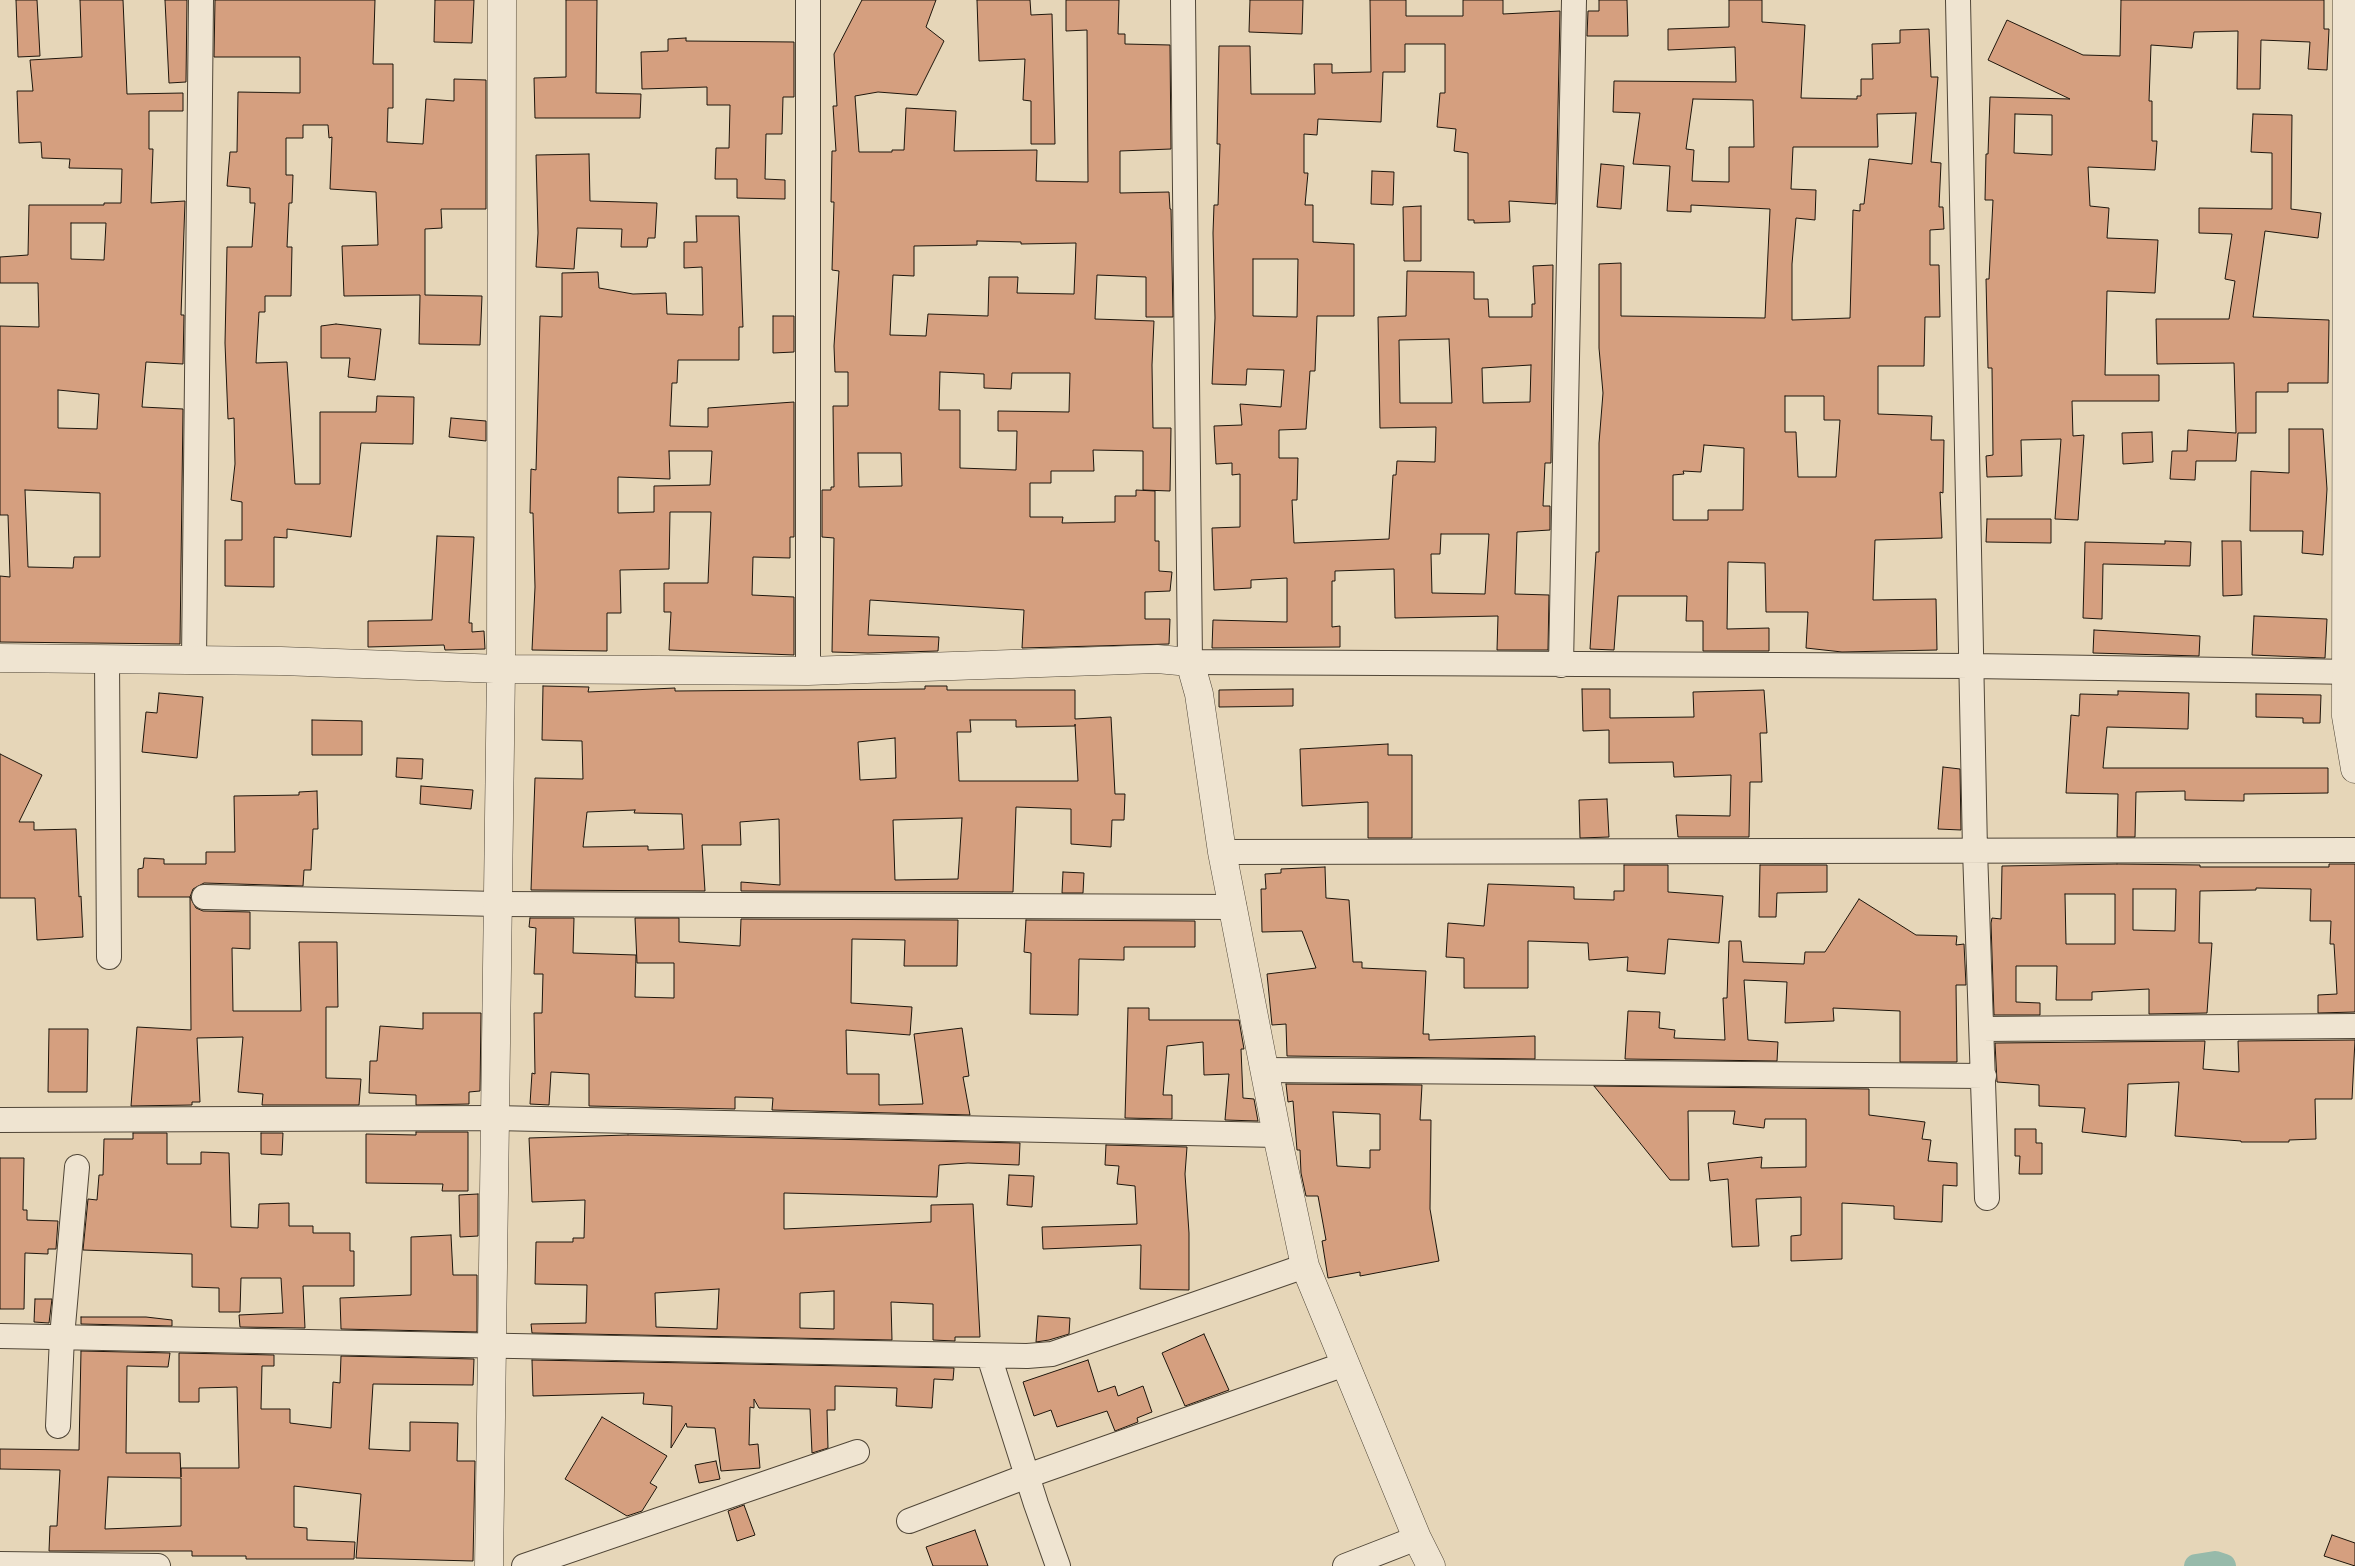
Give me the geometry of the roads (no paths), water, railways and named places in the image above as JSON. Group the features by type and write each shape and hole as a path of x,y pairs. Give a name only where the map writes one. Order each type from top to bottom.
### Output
{"street":[{"path":"194,660 201,0"},
{"path":"489,1566 501,669 502,0"},
{"path":"808,0 808,671"},
{"path":"1183,0 1190,662 1199,694 1222,852 1277,1135 1305,1266 1417,1538 1431,1566"},
{"path":"1561,665 1574,0"},
{"path":"1958,0 1975,850 1987,1198"},
{"path":"2347,0 2350,673 2346,716 2355,769"},
{"path":"0,658 281,661 501,669 808,671 1157,659 1190,662 1972,666 2350,673"},
{"path":"107,660 108,957"},
{"path":"1222,852 2355,850"},
{"path":"204,897 497,904 1234,907"},
{"path":"1982,1029 2355,1026"},
{"path":"1264,1070 1984,1076"},
{"path":"0,1120 494,1118 1277,1135"},
{"path":"58,1426 62,1337 77,1167"},
{"path":"0,1336 989,1356 1052,1354 1305,1266"},
{"path":"989,1356 1058,1566"},
{"path":"909,1521 1027,1476 1345,1364"},
{"path":"524,1566 857,1452"},
{"path":"1345,1566 1417,1538"},
{"path":"0,1564 158,1566"}],"waterway":[{"path":"2196,1566 2215,1563 2224,1566"}]}
